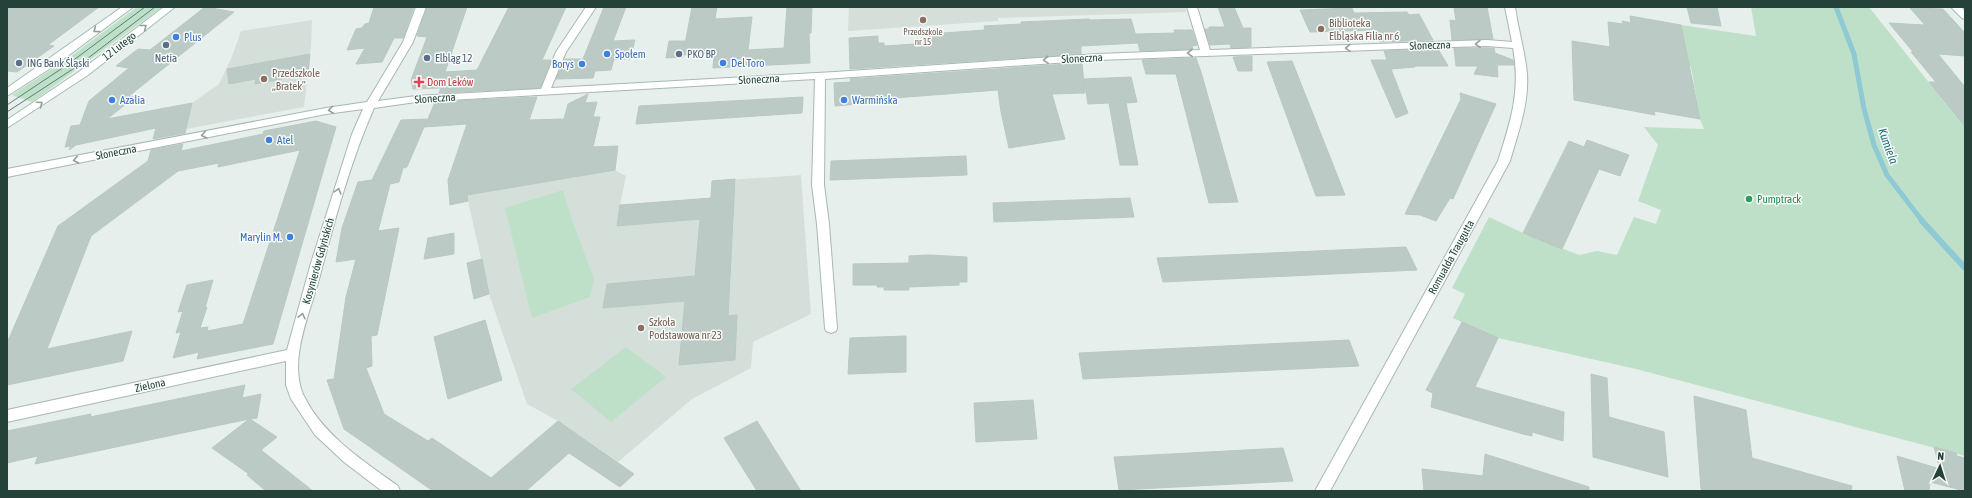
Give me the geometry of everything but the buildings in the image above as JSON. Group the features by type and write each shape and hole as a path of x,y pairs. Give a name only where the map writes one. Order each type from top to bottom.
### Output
{"street":[{"path":"7,93 53,62 128,7"},
{"name":"12 Lutego","path":"7,125 84,73 170,7"},
{"name":"Kosynierów Gdyńskich","path":"394,491 349,458 320,431 298,399 293,385 292,354 342,177 357,134 370,105 386,82 408,42 419,15 420,7"},
{"path":"545,91 560,52 569,38 587,16 591,7"},
{"path":"1192,7 1206,53"},
{"name":"Romualda Traugutta","path":"1322,491 1504,161 1516,121 1522,74 1510,7"},
{"path":"1956,7 1965,16"},
{"name":"Słoneczna","path":"7,173 326,111 416,99 820,76 1057,59 1487,43 1517,45"},
{"path":"820,76 818,185 823,224 831,328"},
{"path":"7,182 42,167"},
{"name":"Zielona","path":"7,416 292,354"}],"shaded area":[{"name":"Przedszkole nr 15","path":"849,7 1185,7 1186,12 998,18 998,21 848,31"},
{"name":"Przedszkole „Bratek”","path":"312,20 311,46 304,107 186,129 192,103 219,84 231,59 241,31"},
{"name":"Szkoła Podstawowa nr 23","path":"615,170 626,176 620,205 710,198 712,181 801,175 811,314 753,342 751,368 692,399 618,462 558,421 527,404 489,294 468,201 466,184"}],"green space":[{"path":"137,7 162,7 32,102 12,95 66,60"},
{"path":"1751,7 1869,7 1965,128 1965,456 1636,369 1498,338 1453,318 1465,294 1452,288 1489,217 1523,233 1579,255 1597,251 1617,255 1634,217 1656,224 1661,210 1638,201 1658,145 1644,127 1704,129 1700,119 1691,67 1688,66 1681,25 1756,36"},
{"path":"563,190 572,220 594,279 590,297 532,318 505,208"},
{"path":"626,347 666,377 611,422 571,389"}],"waterway":[{"name":"Kumiela","path":"1836,7 1854,54 1864,109 1874,145 1887,175 1923,222"},
{"name":"Kumiela","path":"1922,221 1965,268"}],"tram line":[{"path":"7,105 67,65 145,7"},
{"path":"7,112 79,65 155,7"}],"place":[{"name":"Przedszkole nr 15","path":"923,20"},
{"name":"Biblioteka Elbląska Filia nr 6","path":"1321,29"},
{"name":"Plus","path":"176,37"},
{"name":"Netia","path":"166,45"},
{"name":"Społem","path":"607,54"},
{"name":"PKO BP","path":"679,54"},
{"name":"Elbląg 12","path":"427,58"},
{"name":"ING Bank Śląski","path":"19,63"},
{"name":"Del Toro","path":"723,63"},
{"name":"Borys","path":"582,64"},
{"name":"Przedszkole „Bratek”","path":"264,79"},
{"name":"Dom Leków","path":"419,82"},
{"name":"Azalia","path":"112,100"},
{"name":"Warmińska","path":"844,100"},
{"name":"Atel","path":"269,140"},
{"name":"Pumptrack","path":"1749,199"},
{"name":"Marylin M.","path":"290,237"},
{"name":"Szkoła Podstawowa nr 23","path":"641,328"}]}
